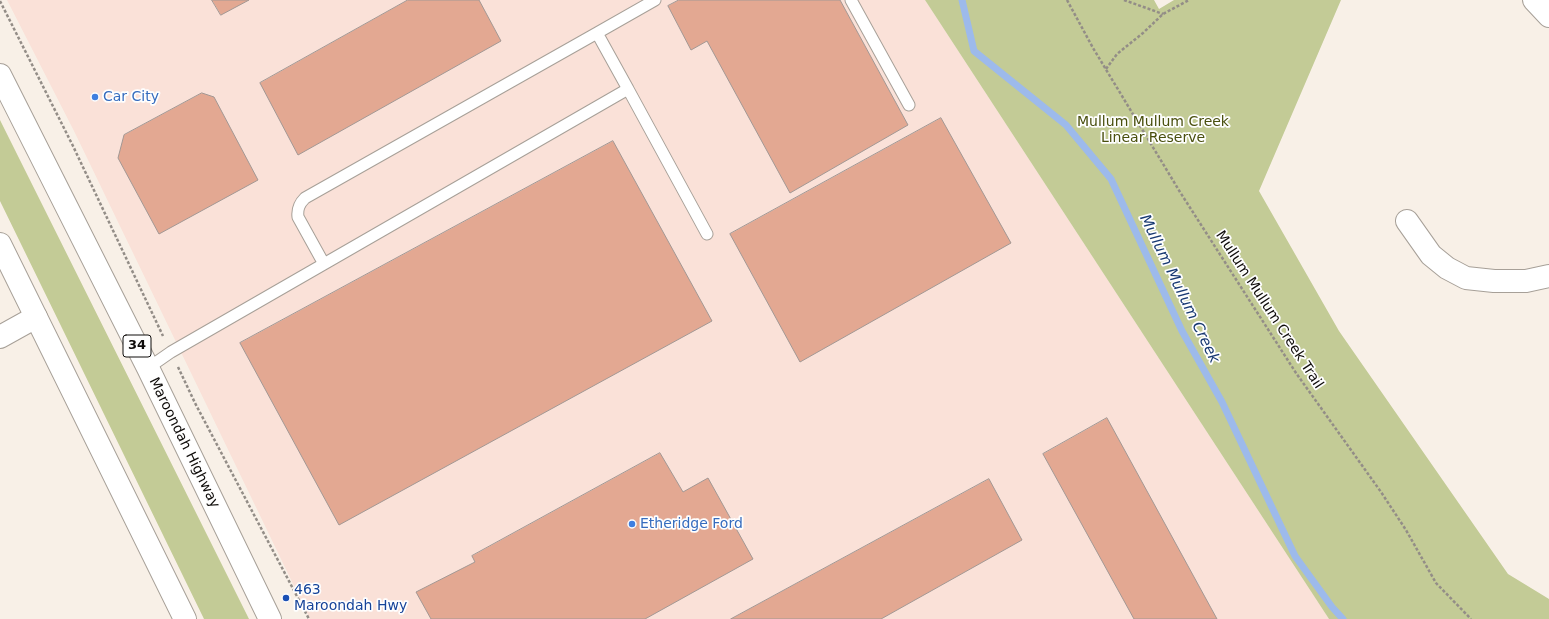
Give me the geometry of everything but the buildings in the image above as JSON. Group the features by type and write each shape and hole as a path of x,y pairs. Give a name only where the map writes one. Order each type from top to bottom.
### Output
{"main road":[{"path":"1534,0 1549,16"},
{"name":"Maroondah Highway","path":"0,76 148,368 270,619"},
{"path":"1406,221 1431,255 1447,268 1466,278 1494,281 1526,281 1549,276"},
{"path":"0,244 185,619"},
{"path":"0,337 36,316"}],"lane":[{"path":"324,264 298,217 297,210 305,198 655,0"},
{"path":"851,0 909,105"},
{"path":"597,33 707,234"},
{"path":"148,368 171,352 628,89"}],"path":[{"name":"Mullum Mullum Creek Trail","path":"1067,0 1106,69 1180,192 1296,373 1381,492 1406,530 1436,583 1471,619"},
{"path":"1124,0 1163,14"},
{"path":"1106,69 1117,54 1163,14 1189,0"},
{"path":"0,1 73,146 195,403 309,619"}],"shaded area":[{"path":"7,0 925,0 1329,619 310,619 74,131"}],"green space":[{"name":"Mullum Mullum Creek Linear Reserve","path":"925,0 1154,0 1159,9 1174,0 1341,0 1259,191 1339,331 1508,574 1549,599 1549,619 1329,619"},
{"path":"0,120 249,619 204,619 0,201"}],"waterway":[{"name":"Mullum Mullum Creek","path":"962,0 974,51 1066,125 1111,179 1182,331 1222,402 1295,556 1332,607 1343,619"}],"place":[{"name":"Car City","path":"95,97"},
{"name":"Etheridge Ford","path":"632,524"},
{"name":"463 Maroondah Hwy","path":"286,598"}]}
